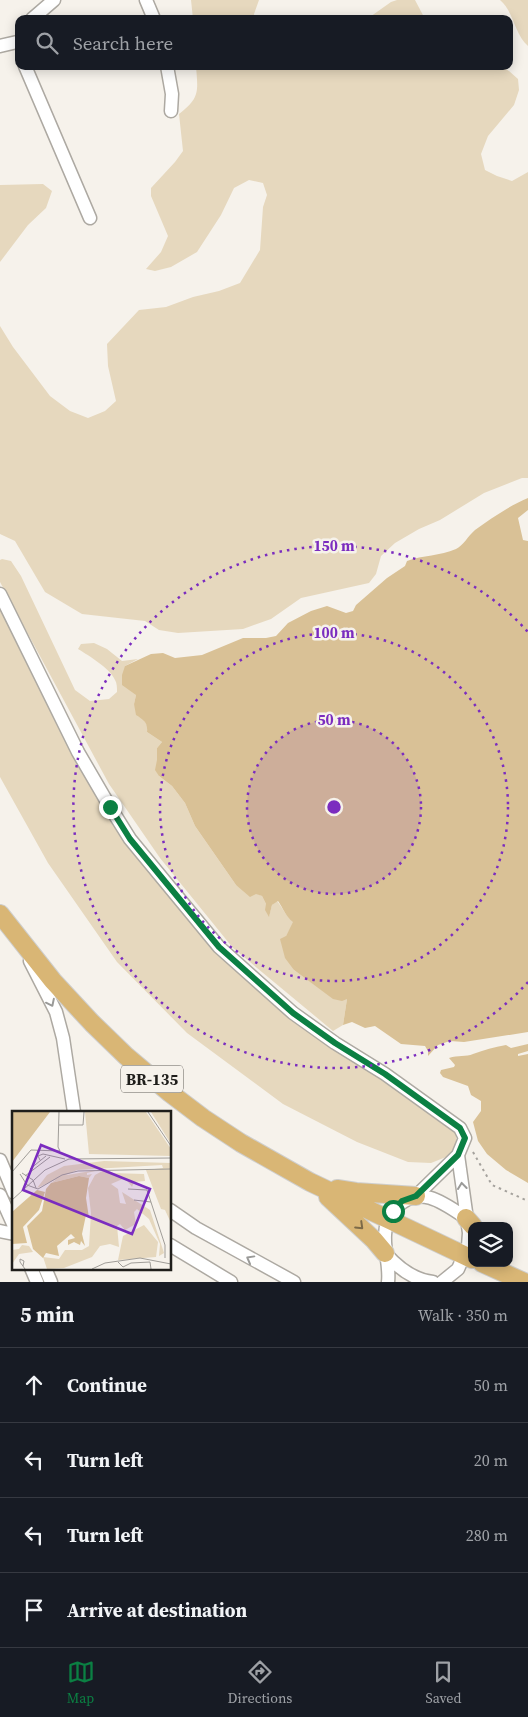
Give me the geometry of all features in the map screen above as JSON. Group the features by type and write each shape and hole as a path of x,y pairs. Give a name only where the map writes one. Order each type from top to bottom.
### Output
{"highway":[{"name":"BR-135","path":"0,914 21,943 92,1024 126,1056 203,1118 241,1143 310,1182 468,1257"},
{"path":"310,1182 356,1192 416,1196"},
{"path":"310,1182 335,1202 385,1253"},
{"path":"513,1265 528,1278"},
{"path":"491,1267 524,1282"}],"lane":[{"path":"37,15 54,0"},
{"path":"146,0 152,15"},
{"path":"0,46 15,43"},
{"path":"27,70 90,218"},
{"path":"168,70 172,94 171,111"},
{"path":"0,594 78,752 110,807 130,839 219,947 293,1013 335,1043 385,1074 460,1128 465,1138 458,1155 416,1196 402,1201 389,1219 385,1236 388,1282"},
{"path":"21,943 56,1012 63,1038 74,1111"},
{"path":"458,1155 469,1222"},
{"path":"0,1160 12,1188"},
{"path":"0,1195 12,1222"},
{"path":"416,1196 432,1198 469,1222"},
{"path":"171,1211 196,1228 294,1282"},
{"path":"171,1246 231,1282"},
{"path":"385,1253 398,1267 408,1274 418,1279 433,1282"},
{"path":"442,1282 458,1269 468,1257"},
{"path":"33,1270 37,1282"},
{"path":"46,1270 51,1282"}],"path":[{"path":"465,1138 492,1185 528,1201"}],"shaded area":[{"path":"191,0 259,0 254,15 193,15"},
{"path":"415,0 423,15 373,15 391,2"},
{"path":"500,0 528,0 528,46 520,35 513,20 513,15 510,15"},
{"path":"196,70 507,70 518,79 519,90 514,105 488,136 481,154 485,170 497,176 512,181 528,172 528,478 522,478 484,493 440,520 419,529 395,543 381,556 376,574 369,583 301,598 271,619 243,629 178,633 159,630 145,621 82,614 45,592 15,541 0,534 0,326 13,347 50,396 70,411 88,418 105,411 116,401 108,366 107,344 139,310 166,307 240,283 260,250 263,207 267,195 263,183 249,180 234,188 221,215 197,252 171,267 155,271 146,269 161,252 168,236 151,196 151,188 183,151 179,114 194,99 197,82"},
{"path":"43,184 52,191 46,208 28,225 0,262 0,185"},
{"path":"528,498 528,510 518,518 523,540 528,541 528,1032 464,1042 450,1041 438,1045 428,1056 425,1046 401,1044 375,1026 365,1028 352,1022 343,1025 347,999 342,1001 333,999 294,970 285,958 280,939 286,936 293,922 286,915 278,901 272,905 269,917 265,910 266,904 262,896 256,894 250,897 236,885 195,826 185,803 172,786 159,776 155,770 157,748 162,742 147,732 145,722 136,715 134,704 136,695 122,685 122,675 125,666 151,654 163,653 175,658 202,655 243,638 276,636 288,623 311,611 327,606 346,613 353,611 356,605 387,578 405,566 407,561 456,549 475,530 507,508"},
{"path":"0,560 11,561 21,576 75,690 90,701 109,699 117,692 116,683 109,671 78,649 81,644 94,643 107,649 122,661 138,659 125,666 136,695 134,704 148,727 147,732 162,742 157,748 159,776 172,786 185,803 195,826 236,885 262,896 269,916 272,905 277,901 294,922 286,936 294,970 333,998 347,999 343,1025 333,1031 233,948 160,858 109,784 0,582"},
{"path":"0,609 109,813 234,968 455,1129 457,1142 455,1148 446,1157 431,1163 408,1162 357,1142 283,1104 187,1033 117,962 48,863 0,777"},
{"path":"528,1044 528,1051 518,1054 518,1056 528,1054 528,1183 506,1170 487,1154 478,1141 473,1122 481,1111 481,1101 471,1095 468,1086 443,1077 440,1073 441,1070 454,1067 455,1065 449,1058 470,1055 506,1045 511,1048"}],"route":[{"path":"110,807 130,839 219,947 293,1013 335,1043 385,1074 460,1128 465,1138 458,1155 416,1196 402,1201 393,1211"}]}
